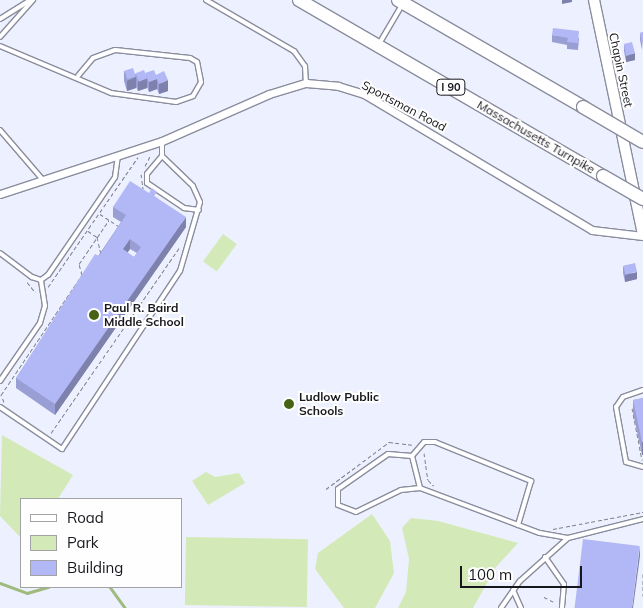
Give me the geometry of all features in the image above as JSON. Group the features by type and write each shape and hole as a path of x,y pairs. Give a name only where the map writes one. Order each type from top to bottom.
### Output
{"highway":[{"path":"291,0 336,22"},
{"name":"Massachusetts Turnpike","path":"299,0 643,199"},
{"path":"400,2 643,142"}],"main road":[{"name":"Chapin Street","path":"594,0 643,235"}],"street":[{"name":"Sportsman Road","path":"0,194 162,141 269,94 306,83 338,86 364,94 592,230 643,235"}],"lane":[{"path":"0,19 32,0"},
{"path":"0,37 32,0"},
{"path":"206,0 294,51 305,66 306,83"},
{"path":"378,46 400,2"},
{"path":"0,46 78,76 111,94 176,102 193,96 201,82 197,62 190,58 115,50 93,58 78,76"},
{"path":"0,130 43,180"},
{"path":"162,141 162,156 147,174 147,183 184,208 199,210"},
{"path":"41,280 115,176 118,155"},
{"path":"0,407 62,449 180,271 199,210 193,186 162,156"},
{"path":"0,253 41,280 46,306 40,323 0,381"},
{"path":"643,390 623,397 616,407 626,462 643,467"},
{"path":"420,488 412,456 424,442 435,442 531,481 518,525"},
{"path":"412,456 388,454 338,489 336,499 350,513 401,490 420,488 518,525 568,538"},
{"path":"501,608 513,590 545,557 568,538 643,519"},
{"path":"545,557 564,584 563,607"},
{"path":"513,590 521,608"}],"path":[{"path":"149,194 142,189 140,176 151,153"},
{"path":"24,279 34,292 51,286 138,156"},
{"path":"100,213 125,231"},
{"path":"5,404 1,394 82,274 80,264 109,220"},
{"path":"88,231 97,237 102,259"},
{"path":"48,433 54,434 184,241"},
{"path":"637,407 630,410 643,460"},
{"path":"326,489 389,442 417,449 424,454 428,480 440,490"},
{"path":"544,527 564,529 643,512"},
{"path":"643,574 643,596"},
{"path":"544,597 563,607"}],"green space":[{"path":"223,234 237,244 217,271 203,262"},
{"path":"2,435 73,475 59,498 20,498 20,537 0,516"},
{"path":"206,472 215,477 239,473 245,483 208,505 192,481"},
{"path":"372,514 390,541 394,573 375,608 344,608 315,569 318,553"},
{"path":"411,518 438,521 518,543 496,567 473,608 398,608 406,592 409,559 402,528"},
{"path":"186,537 308,539 307,607 185,605"}],"building":[{"path":"553,28 579,31 578,43 567,42 568,38 552,35"},
{"path":"643,32 643,42 642,43 640,33"},
{"path":"632,42 635,53 626,56 624,44"},
{"path":"133,68 136,77 127,79 124,71"},
{"path":"144,70 147,78 139,82 136,73"},
{"path":"154,70 156,75 164,71 168,80 159,84 157,79 149,82 145,73"},
{"name":"Paul R. Baird Middle School","path":"130,181 149,193 152,188 157,192 154,196 186,217 55,404 16,378 95,254 99,256 126,215 113,207","holes":["130,239 141,247 134,257 123,249"]},
{"path":"635,263 637,272 625,274 623,266"},
{"path":"643,398 643,442 642,442 633,400"},
{"path":"583,539 640,546 632,608 575,608"}],"waterway":[{"path":"0,583 27,593 44,588"},
{"path":"111,588 125,608"}],"place":[{"name":"Paul R. Baird Middle School","path":"94,315"},
{"name":"Ludlow Public Schools","path":"289,404"}]}
